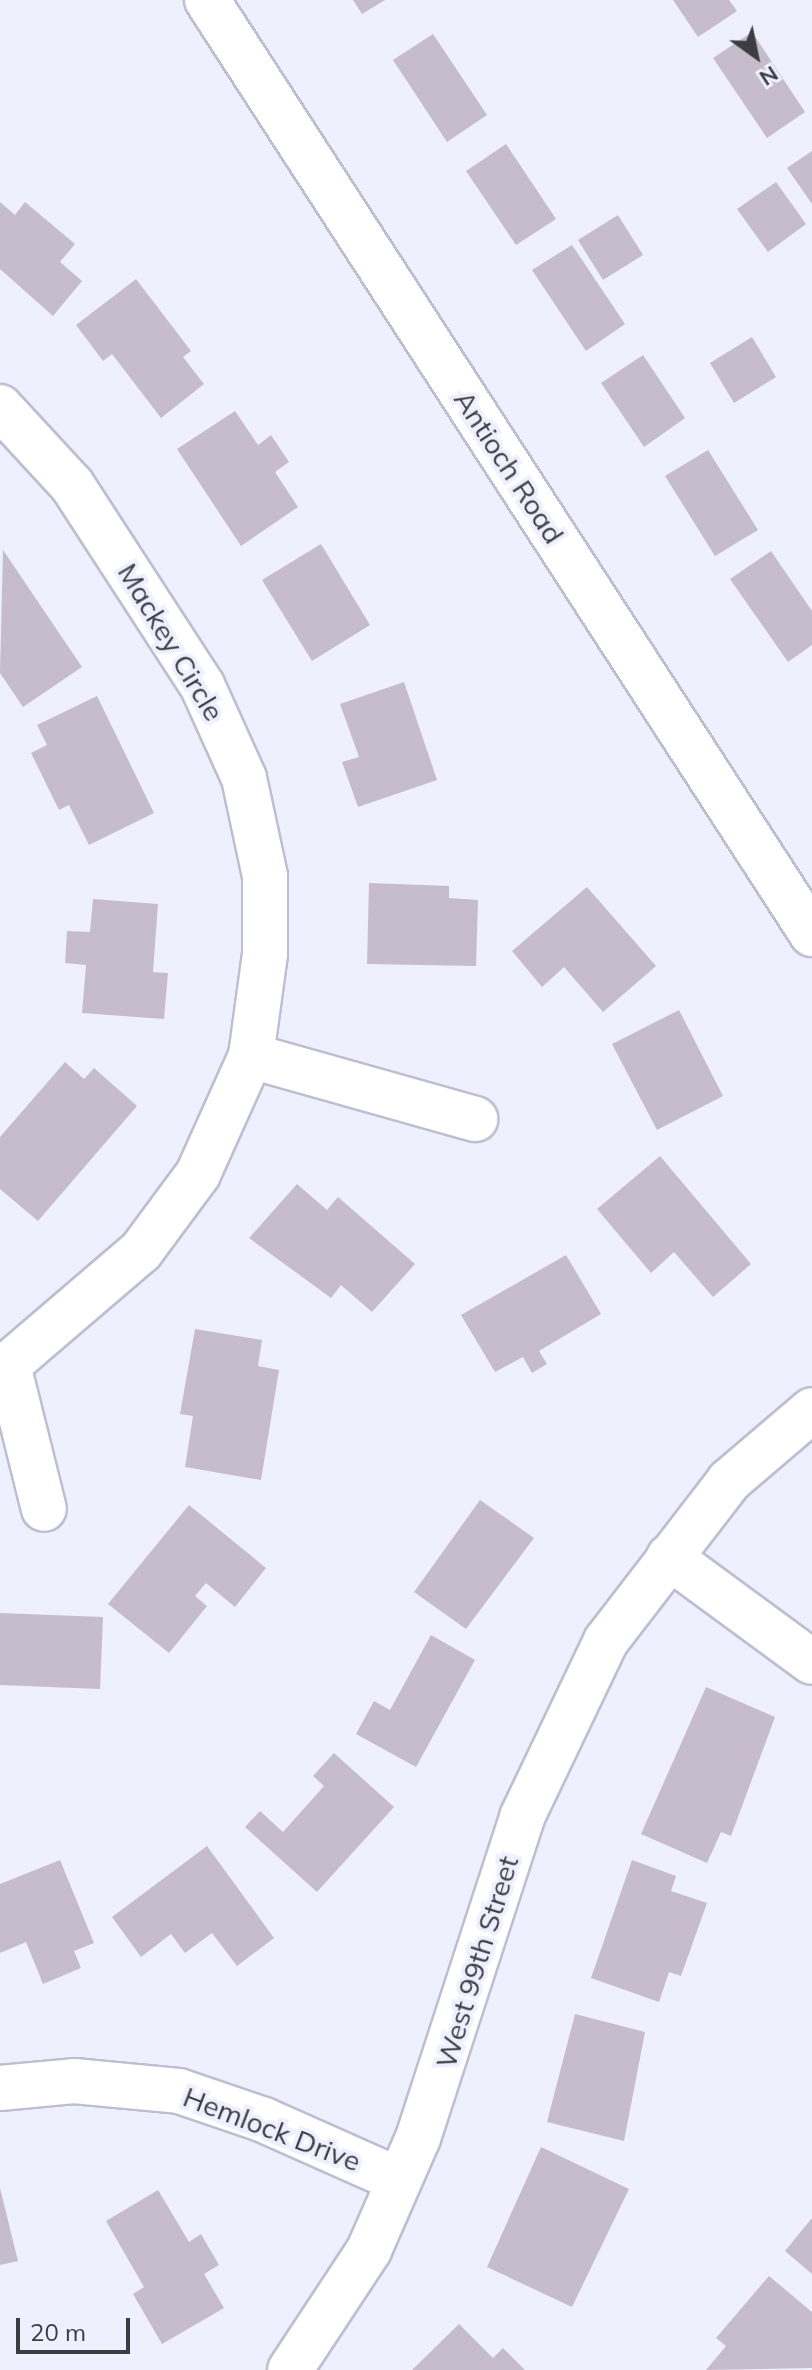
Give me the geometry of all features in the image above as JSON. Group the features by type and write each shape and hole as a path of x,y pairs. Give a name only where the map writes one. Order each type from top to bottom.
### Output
{"street":[{"name":"Antioch Road","path":"207,0 812,934"},
{"name":"Mackey Circle","path":"0,407 30,433 103,530 202,685 244,778 265,876 265,954 251,1056 233,1108 165,1222 4,1370 44,1509"},
{"path":"251,1056 475,1119"},
{"name":"West 99th Street","path":"290,2370 369,2250 399,2180 448,2060 522,1817 561,1723 606,1641 729,1481 812,1410"},
{"path":"669,1557 812,1662"},
{"name":"Hemlock Drive","path":"0,2088 74,2081 179,2091 264,2120 399,2180"}],"building":[{"path":"353,0 385,0 362,14"},
{"path":"673,0 729,0 737,11 698,37"},
{"path":"752,32 805,112 767,138 713,58"},
{"path":"433,34 487,115 447,142 393,60"},
{"path":"506,144 556,219 516,245 466,171"},
{"path":"812,151 812,204 787,168"},
{"path":"776,182 806,224 768,252 737,209"},
{"path":"0,202 15,215 25,202 75,244 60,262 82,281 53,316 0,269"},
{"path":"618,215 643,255 603,280 578,240"},
{"path":"572,245 625,324 586,351 532,270"},
{"path":"136,279 191,351 183,357 204,384 161,418 112,354 103,361 76,325"},
{"path":"752,337 776,377 734,403 710,363"},
{"path":"643,355 685,418 644,447 601,383"},
{"path":"235,411 258,445 271,435 289,462 275,472 298,507 241,546 177,449"},
{"path":"708,450 758,530 715,556 665,476"},
{"path":"321,544 370,625 312,661 262,580"},
{"path":"3,550 82,667 23,707 0,673"},
{"path":"771,551 812,611 812,645 788,662 730,579"},
{"path":"404,682 437,780 358,807 342,762 359,757 340,704"},
{"path":"97,696 154,813 89,845 69,805 59,810 31,753 47,745 37,725"},
{"path":"369,883 449,886 449,898 478,900 476,966 367,964"},
{"path":"587,887 656,966 603,1012 564,967 542,987 512,951"},
{"path":"93,899 158,904 153,972 168,973 164,1019 82,1013 86,965 65,963 67,931 90,932"},
{"path":"679,1010 723,1096 657,1130 612,1044"},
{"path":"65,1062 84,1079 94,1068 137,1106 38,1221 0,1189 0,1137"},
{"path":"660,1156 751,1264 713,1297 674,1252 651,1273 597,1209"},
{"path":"297,1184 327,1210 338,1197 415,1264 372,1312 341,1285 331,1298 249,1238"},
{"path":"566,1255 601,1314 539,1351 547,1364 532,1373 523,1357 495,1372 461,1315"},
{"path":"195,1329 262,1340 258,1366 279,1370 261,1480 185,1467 193,1416 180,1414"},
{"path":"480,1500 534,1538 466,1629 414,1592"},
{"path":"189,1505 266,1568 235,1607 206,1583 195,1596 207,1606 169,1653 108,1604"},
{"path":"0,1613 103,1617 100,1689 0,1685"},
{"path":"431,1635 475,1660 416,1767 356,1734 374,1701 390,1710"},
{"path":"706,1687 775,1717 731,1836 721,1832 707,1863 641,1834"},
{"path":"334,1753 394,1807 317,1892 245,1827 260,1811 283,1832 324,1786 313,1776"},
{"path":"207,1846 274,1938 237,1966 212,1933 185,1953 171,1934 141,1957 112,1917"},
{"path":"60,1860 94,1943 74,1951 81,1968 43,1984 26,1942 0,1953 0,1884"},
{"path":"632,1860 676,1876 671,1891 707,1903 681,1976 669,1972 659,2002 591,1978"},
{"path":"575,2014 645,2032 624,2141 547,2122"},
{"path":"541,2147 629,2189 572,2307 487,2267"},
{"path":"0,2188 18,2261 0,2265"},
{"path":"158,2190 189,2242 201,2234 219,2265 204,2274 224,2308 162,2344 133,2294 144,2287 106,2221"},
{"path":"812,2218 812,2274 785,2251"},
{"path":"769,2276 812,2312 812,2368 706,2370 726,2346 716,2338"},
{"path":"459,2324 493,2358 503,2348 525,2370 412,2370"}]}
